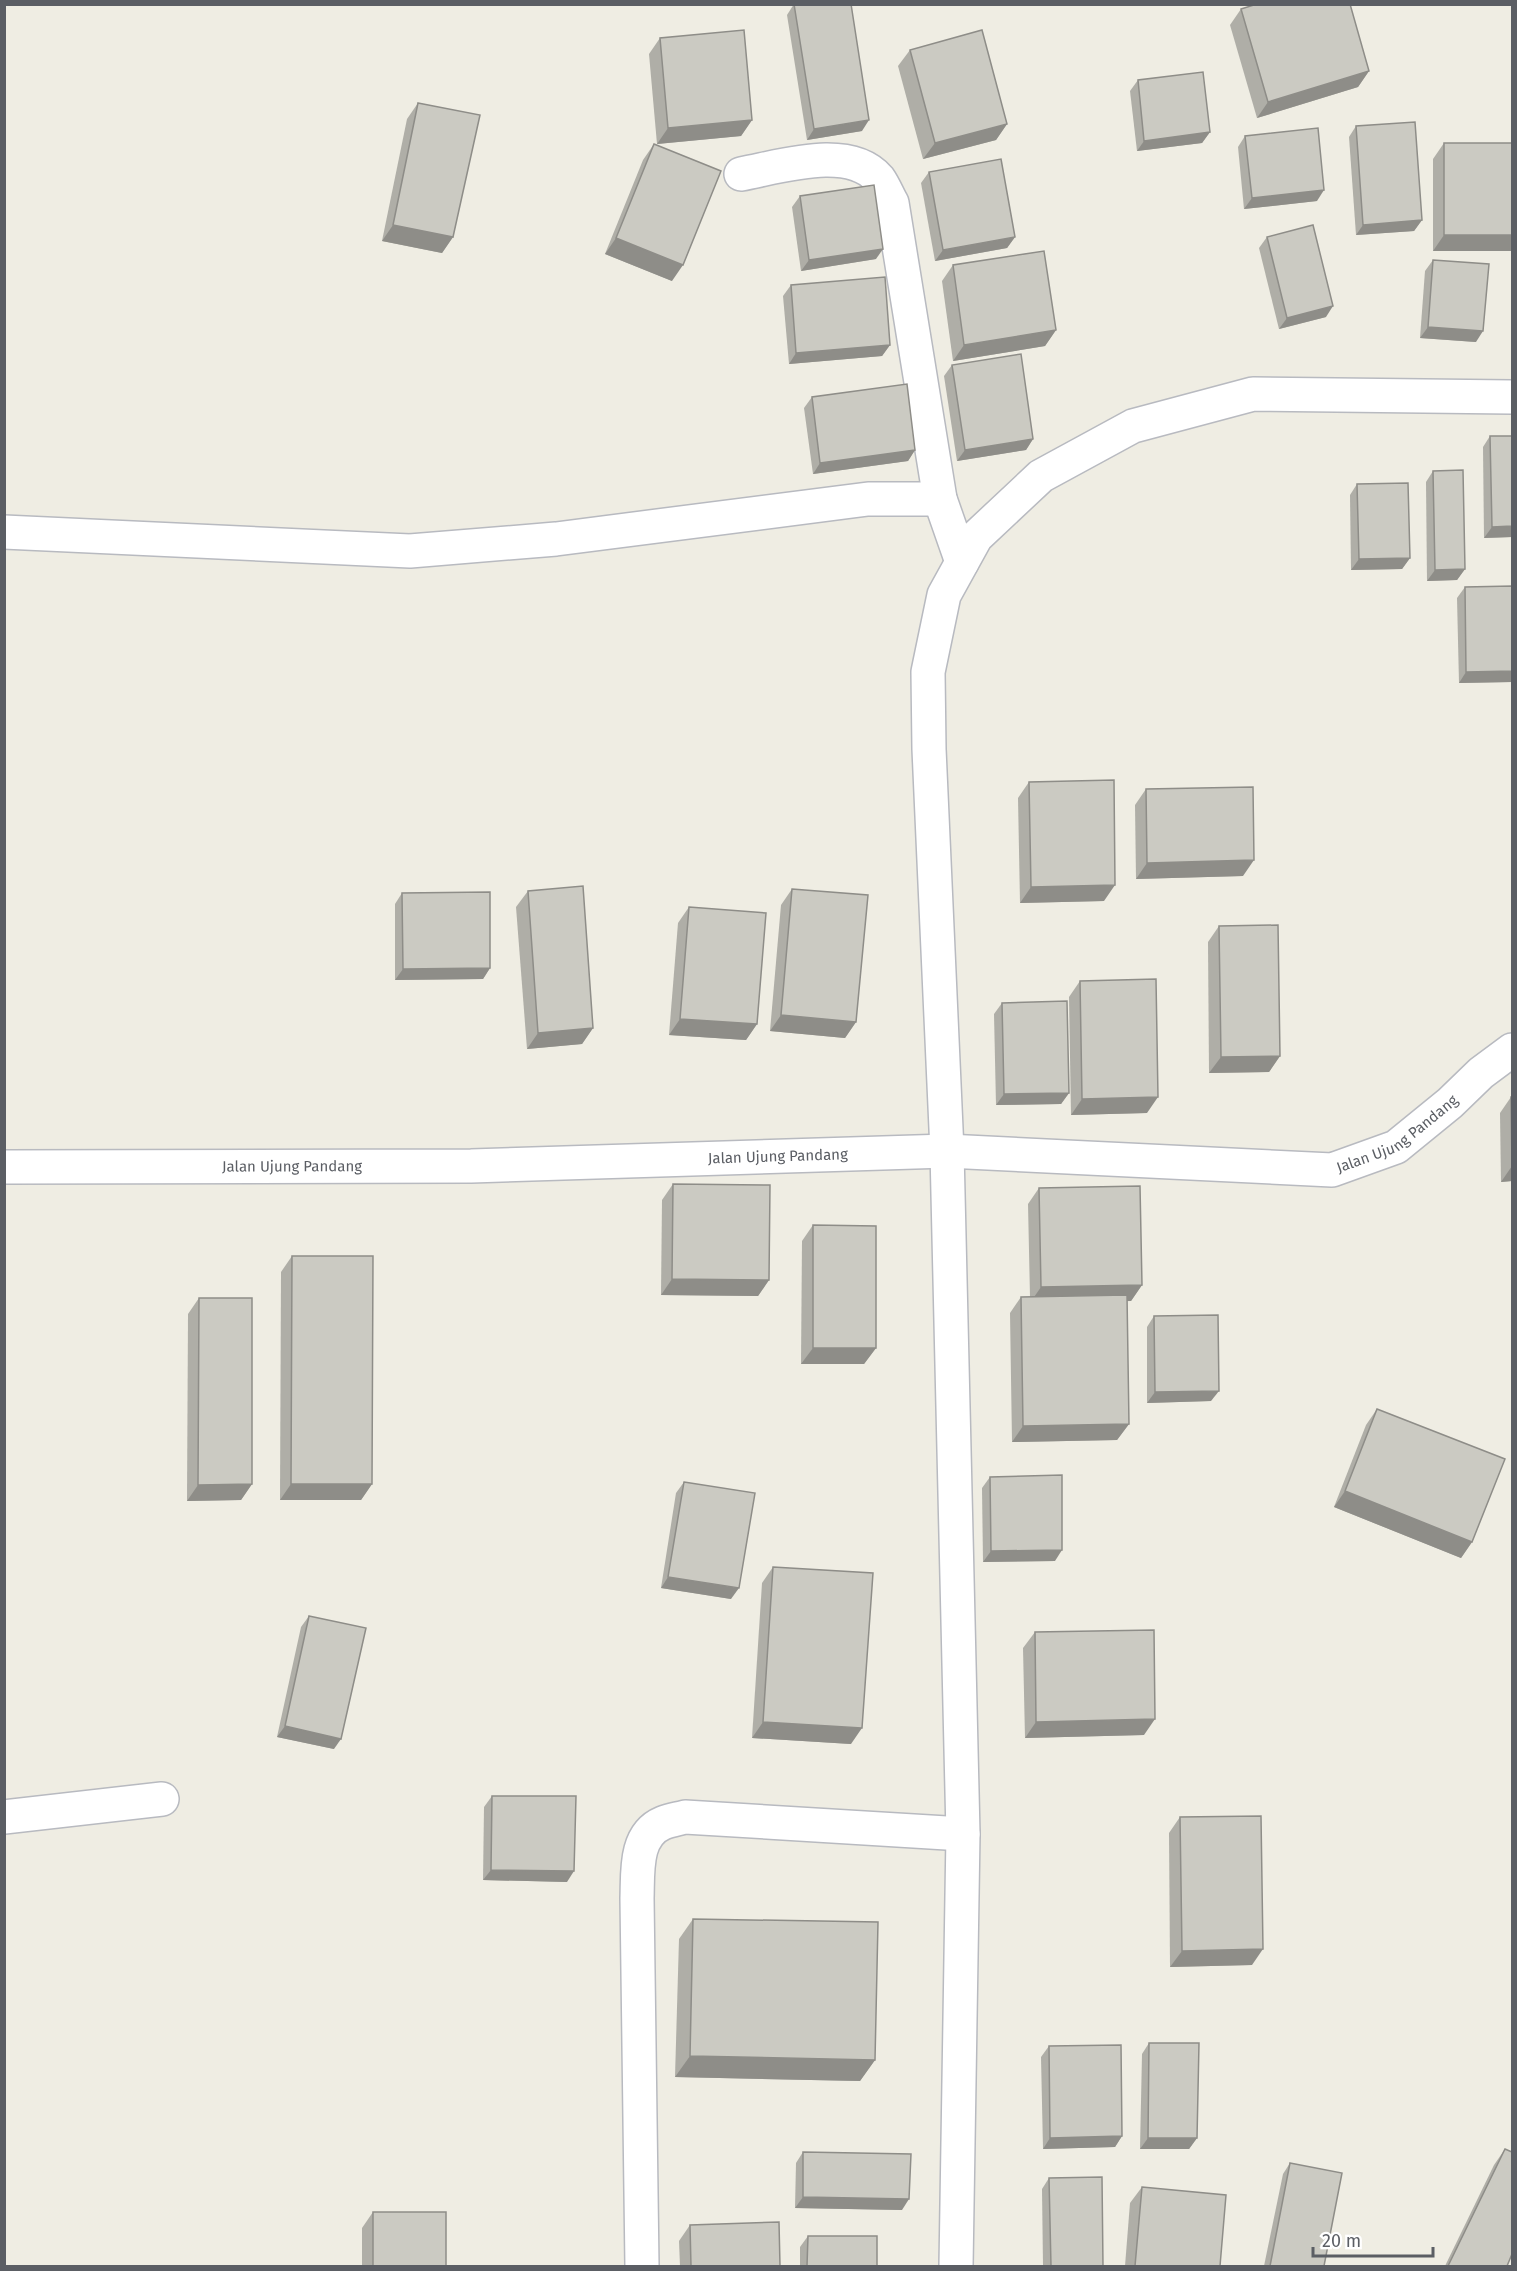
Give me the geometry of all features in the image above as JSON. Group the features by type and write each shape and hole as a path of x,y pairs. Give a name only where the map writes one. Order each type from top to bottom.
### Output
{"street":[{"path":"741,174 824,159 859,165 878,179 892,203 940,499 962,562"},
{"path":"956,2266 963,1834 947,1151 928,749 927,672 944,595 976,537 1041,476 1133,426 1253,394 1512,397"},
{"path":"4,532 410,551 556,539 868,499 940,499"},
{"name":"Jalan Ujung Pandang","path":"4,1167 471,1166 947,1151 1332,1170 1396,1147 1450,1103 1481,1073 1512,1050"},
{"path":"4,1817 162,1799"},
{"path":"642,2266 637,1898 638,1855 645,1839 660,1824 685,1817 963,1834"}],"building":[{"path":"794,4 851,4 869,120 814,129"},
{"path":"1257,4 1350,4 1369,71 1268,102 1241,9"},
{"path":"744,30 752,120 668,128 660,38"},
{"path":"982,30 1007,124 935,143 910,50"},
{"path":"1203,72 1210,132 1144,141 1138,80"},
{"path":"418,103 480,115 453,237 393,225"},
{"path":"1415,122 1422,220 1363,225 1356,126"},
{"path":"1318,128 1324,190 1252,198 1245,136"},
{"path":"1444,143 1512,143 1512,235 1444,235"},
{"path":"654,144 721,171 683,265 616,238"},
{"path":"1001,159 1015,237 943,250 929,172"},
{"path":"874,185 883,249 809,260 800,196"},
{"path":"1313,225 1333,306 1287,318 1267,237"},
{"path":"1044,251 1056,330 964,345 953,265"},
{"path":"1433,260 1489,264 1483,331 1428,327"},
{"path":"885,277 890,345 796,353 791,285"},
{"path":"1021,354 1033,439 965,450 952,365"},
{"path":"907,384 915,450 820,463 812,397"},
{"path":"1490,436 1512,436 1512,526 1492,527"},
{"path":"1463,470 1465,569 1435,570 1433,471"},
{"path":"1408,483 1410,558 1359,559 1357,484"},
{"path":"1512,586 1512,671 1466,672 1465,587"},
{"path":"1114,780 1115,885 1031,887 1029,782"},
{"path":"1253,787 1254,860 1147,863 1146,789"},
{"path":"583,886 593,1028 538,1033 528,891"},
{"path":"792,889 868,895 856,1022 781,1015"},
{"path":"490,892 490,968 403,969 402,893"},
{"path":"689,907 766,913 757,1024 680,1019"},
{"path":"1278,925 1280,1056 1221,1057 1219,926"},
{"path":"1156,979 1158,1097 1082,1099 1080,981"},
{"path":"1067,1001 1069,1093 1004,1094 1002,1003"},
{"path":"1511,1097 1512,1097 1512,1166"},
{"path":"673,1184 770,1185 769,1280 672,1279"},
{"path":"1140,1186 1142,1285 1041,1287 1039,1188"},
{"path":"813,1225 876,1226 876,1348 813,1348"},
{"path":"292,1256 373,1256 372,1484 291,1484"},
{"path":"1127,1295 1129,1424 1023,1426 1021,1297"},
{"path":"199,1298 252,1298 252,1484 198,1485"},
{"path":"1218,1315 1219,1391 1155,1392 1154,1316"},
{"path":"1377,1409 1505,1459 1472,1542 1345,1491"},
{"path":"1062,1475 1062,1550 991,1551 990,1477"},
{"path":"684,1482 755,1493 739,1588 668,1577"},
{"path":"773,1567 873,1573 862,1728 763,1722"},
{"path":"309,1616 366,1628 341,1739 285,1726"},
{"path":"1154,1630 1155,1719 1036,1722 1035,1632"},
{"path":"492,1796 576,1796 574,1871 491,1870"},
{"path":"1261,1816 1263,1949 1182,1951 1180,1817"},
{"path":"693,1919 878,1922 875,2060 690,2056"},
{"path":"1149,2043 1199,2043 1197,2138 1148,2138"},
{"path":"1121,2045 1122,2136 1050,2138 1049,2046"},
{"path":"1505,2149 1512,2152 1512,2254 1507,2266 1448,2266"},
{"path":"803,2152 911,2154 909,2199 803,2197"},
{"path":"1290,2163 1342,2173 1324,2266 1270,2266"},
{"path":"1102,2177 1103,2266 1051,2266 1049,2178"},
{"path":"1142,2187 1226,2195 1220,2266 1135,2266"},
{"path":"373,2212 446,2212 446,2266 373,2266"},
{"path":"779,2222 780,2266 691,2266 690,2225"},
{"path":"808,2236 877,2236 877,2266 807,2266"}]}
